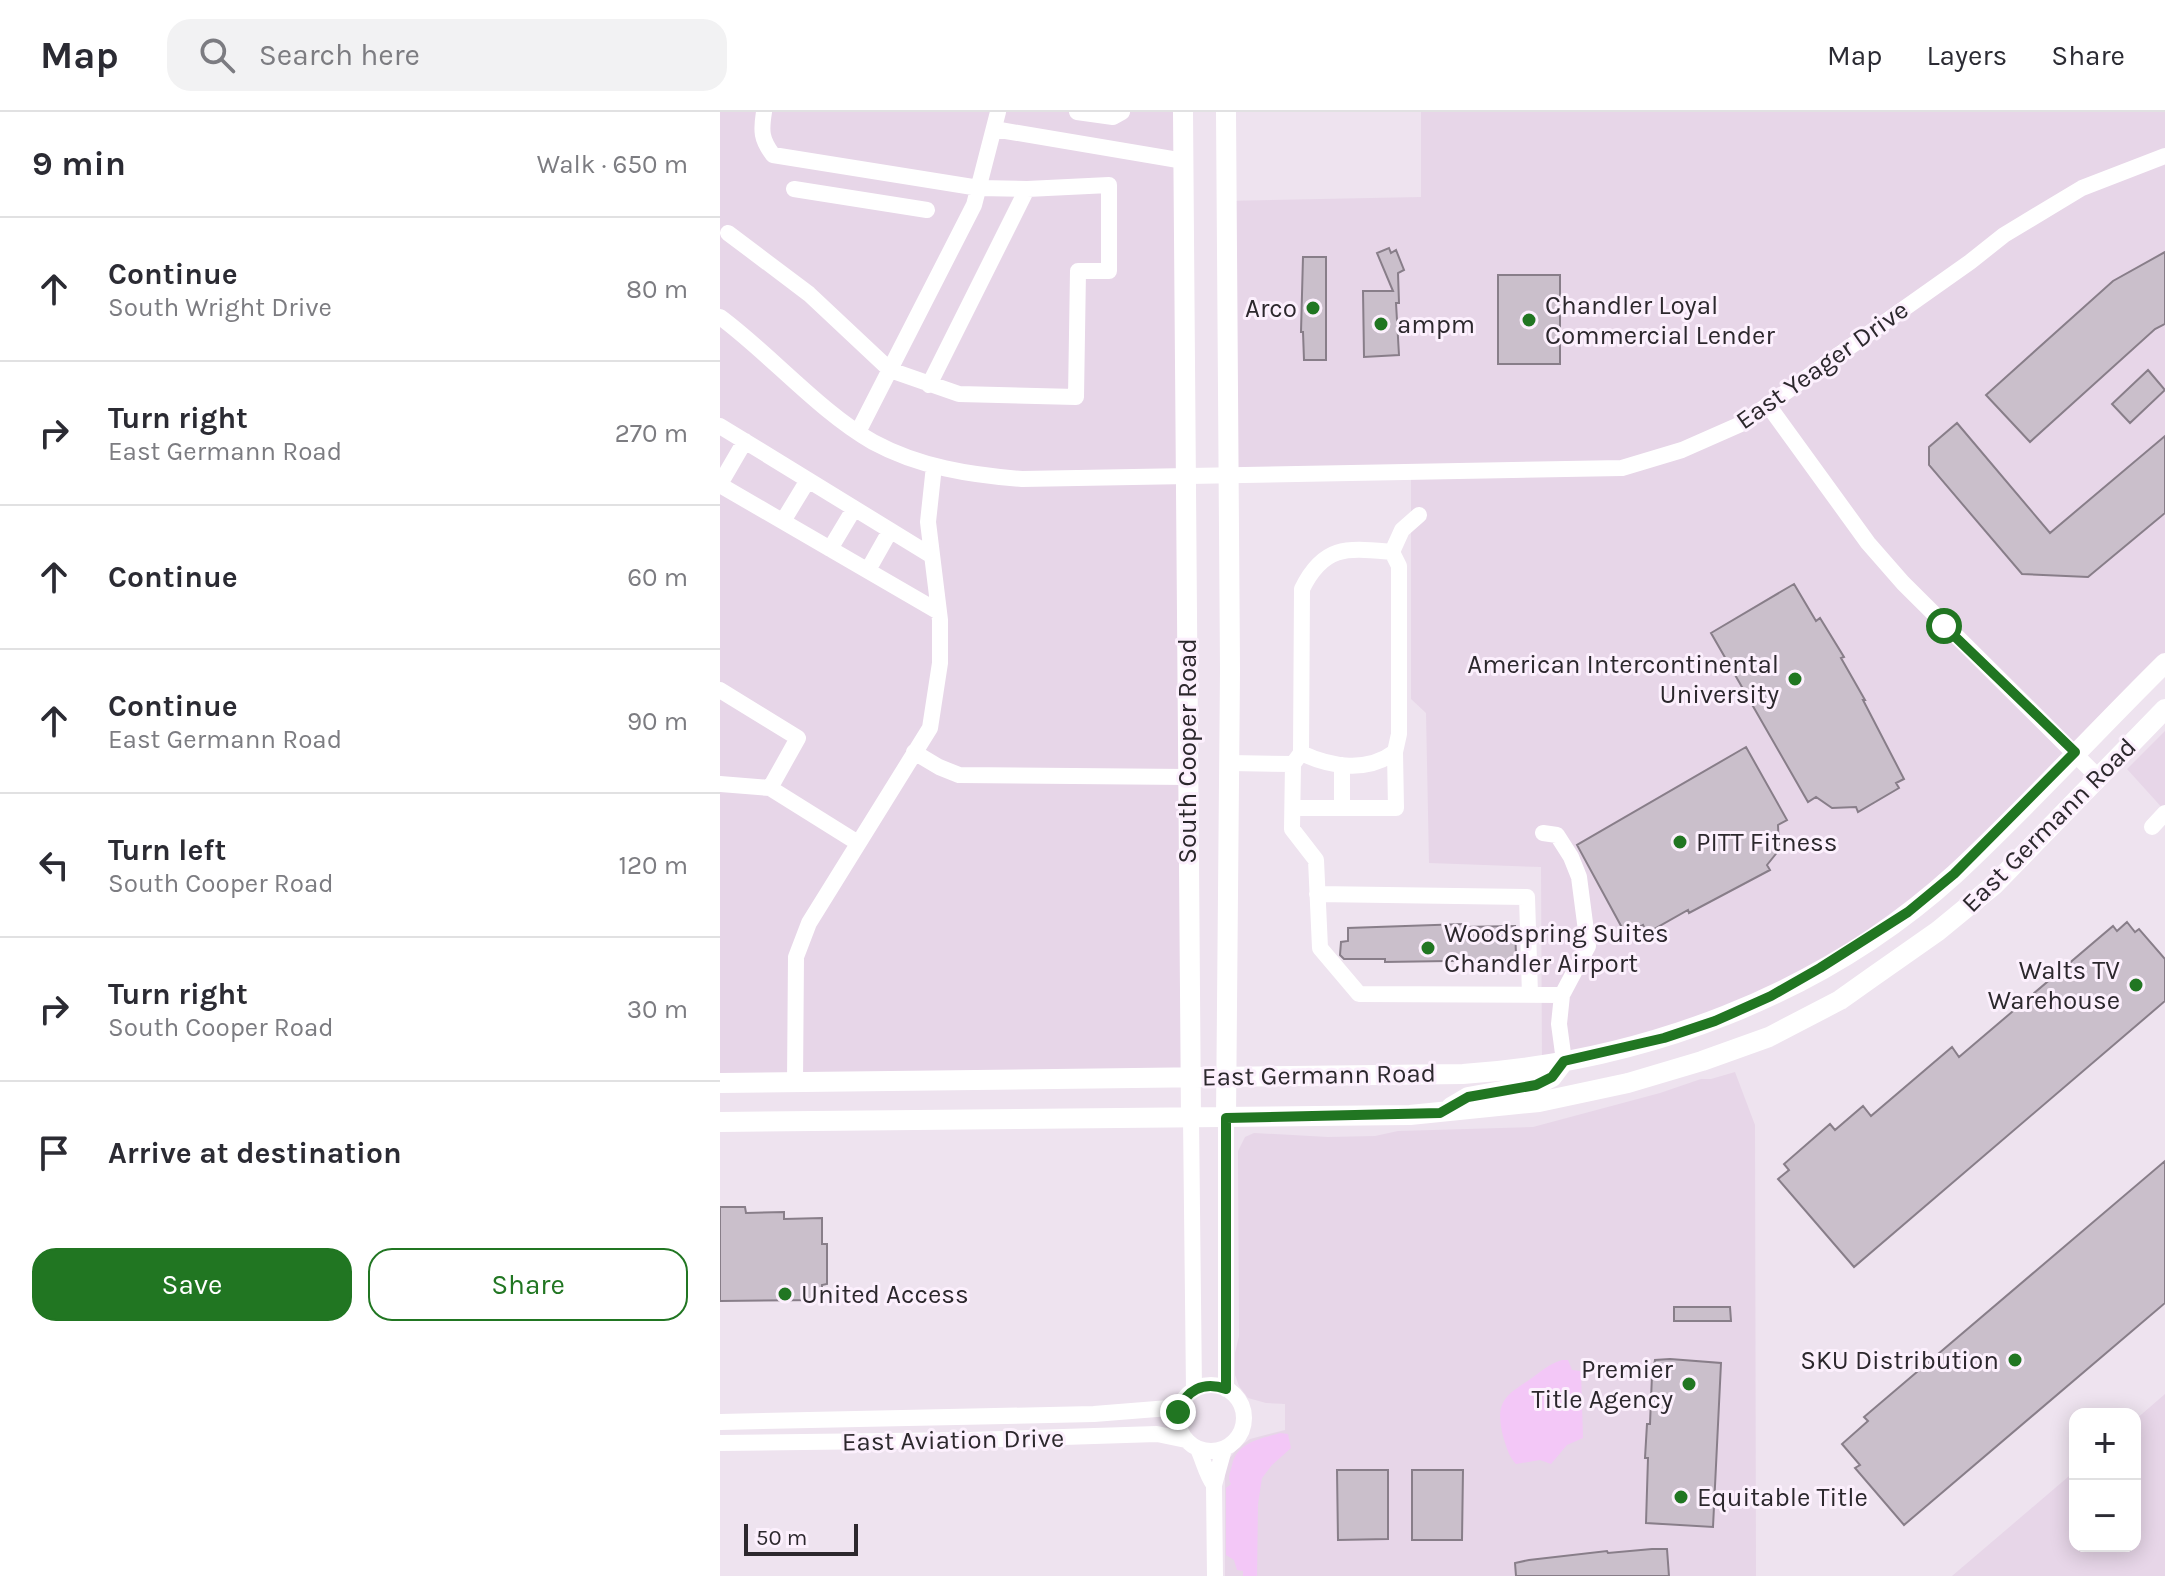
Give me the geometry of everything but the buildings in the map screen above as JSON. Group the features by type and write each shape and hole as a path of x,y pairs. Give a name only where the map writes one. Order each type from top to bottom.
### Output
{"main road":[{"name":"South Cooper Road","path":"1183,112 1191,1118"},
{"name":"South Cooper Road","path":"1226,112 1230,763 1226,1118"},
{"name":"East Germann Road","path":"720,1083 1463,1074 1520,1070 1664,1038 1715,1021 1771,996 1908,912 1954,874 2165,663"},
{"name":"East Germann Road","path":"720,1122 1440,1113 1580,1095 1702,1061 1769,1037 1840,1000 1938,931 1994,885 2165,709"},
{"path":"1440,1113 1468,1097 1536,1085 1552,1077 1564,1061"}],"street":[{"path":"728,233 809,294 890,370 959,394 1076,397 1078,271 1109,271 1109,185 979,188 773,155 763,143 760,132 764,112"},
{"path":"858,432 974,205 998,112"},
{"path":"1077,112 1113,117 1122,112"},
{"path":"994,129 1184,161"},
{"name":"East Yeager Drive","path":"720,317 872,441 934,466 978,475 1022,479 1622,468 1682,450 1741,424 2004,235 2082,188 2165,156"},
{"path":"794,189 927,210"},
{"path":"929,385 1027,189"},
{"path":"1768,405 1868,543 1903,583 2098,777"},
{"path":"720,426 932,556"},
{"path":"745,441 720,485 939,612"},
{"path":"795,1082 796,957 809,923 930,728 940,663 939,612 928,522 934,466"},
{"path":"783,521 808,480"},
{"path":"830,549 854,509"},
{"path":"1392,552 1402,530 1419,515"},
{"path":"868,570 890,531"},
{"path":"1392,552 1360,549 1329,554 1312,569 1302,589 1292,829 1316,860 1320,948 1359,994 1562,995"},
{"path":"1293,808 1396,808 1399,566 1392,552"},
{"path":"720,690 798,738 770,788"},
{"path":"914,752 959,775 1187,777"},
{"path":"1230,763 1297,759 1324,764 1371,765 1395,752"},
{"path":"1342,765 1342,808"},
{"path":"720,784 770,788 858,843"},
{"path":"2152,827 2165,813"},
{"path":"1543,833 1557,835 1571,857 1579,877 1586,921 1588,946 1562,995 1559,1024 1564,1061"},
{"path":"1317,894 1527,897 1530,995"},
{"name":"South Cooper Road","path":"1191,1118 1194,1390"},
{"name":"South Cooper Road","path":"1215,1576 1214,1485 1224,1449 1240,1436 1244,1415 1235,1395 1226,1389 1226,1118"},
{"path":"1181,1403 1194,1390 1215,1385 1226,1389"},
{"name":"South Cooper Road","path":"1181,1403 1178,1422 1205,1464 1206,1474 1214,1485"},
{"name":"East Aviation Drive","path":"720,1422 1081,1415 1169,1408 1181,1403"},
{"path":"748,1421 748,1443"},
{"name":"East Aviation Drive","path":"720,1443 1157,1434 1192,1444"},
{"path":"1192,1444 1206,1451 1224,1449"}],"shaded area":[{"path":"720,112 1181,112 1190,1077 720,1082"},
{"path":"1421,112 2165,112 2165,663 1954,874 1771,996 1542,1066 1541,867 1429,863 1426,713 1411,699 1411,473 1228,474 1226,201 1421,197"},
{"path":"2165,731 2165,811 2127,769"},
{"path":"1735,1072 1755,1125 1756,1576 1225,1576 1225,1474 1228,1460 1250,1439 1285,1430 1285,1404 1248,1398 1235,1375 1239,1336 1238,1151 1245,1137 1254,1133 1375,1136 1398,1131 1533,1127"},
{"path":"1562,1360 1568,1360 1572,1370 1581,1371 1583,1438 1567,1445 1551,1464 1540,1460 1516,1464 1503,1436 1501,1408 1508,1396 1520,1386"},
{"path":"2165,1394 2165,1576 1952,1576 2069,1476 2069,1552 2141,1552 2141,1415"},
{"path":"1280,1433 1288,1434 1291,1448 1262,1478 1258,1504 1257,1576 1243,1576 1243,1571 1237,1570 1234,1560 1226,1555 1226,1488 1231,1484 1230,1473 1239,1451 1257,1440"}],"place":[{"name":"Arco","path":"1313,308"},
{"name":"Chandler Loyal Commercial Lender","path":"1529,320"},
{"name":"ampm","path":"1381,324"},
{"name":"American Intercontinental University","path":"1795,679"},
{"name":"PITT Fitness","path":"1680,842"},
{"name":"Woodspring Suites Chandler Airport","path":"1428,948"},
{"name":"Walts TV Warehouse","path":"2136,985"},
{"name":"United Access","path":"785,1294"},
{"name":"SKU Distribution","path":"2015,1360"},
{"name":"Premier Title Agency","path":"1689,1384"},
{"name":"Equitable Title","path":"1681,1497"}],"route":[{"path":"1178,1412 1181,1403 1194,1390 1215,1385 1226,1389 1226,1118 1440,1113 1468,1097 1536,1085 1552,1077 1564,1061 1664,1038 1715,1021 1771,996 1868,940 1908,912 1954,874 2075,752 1944,626"}]}
